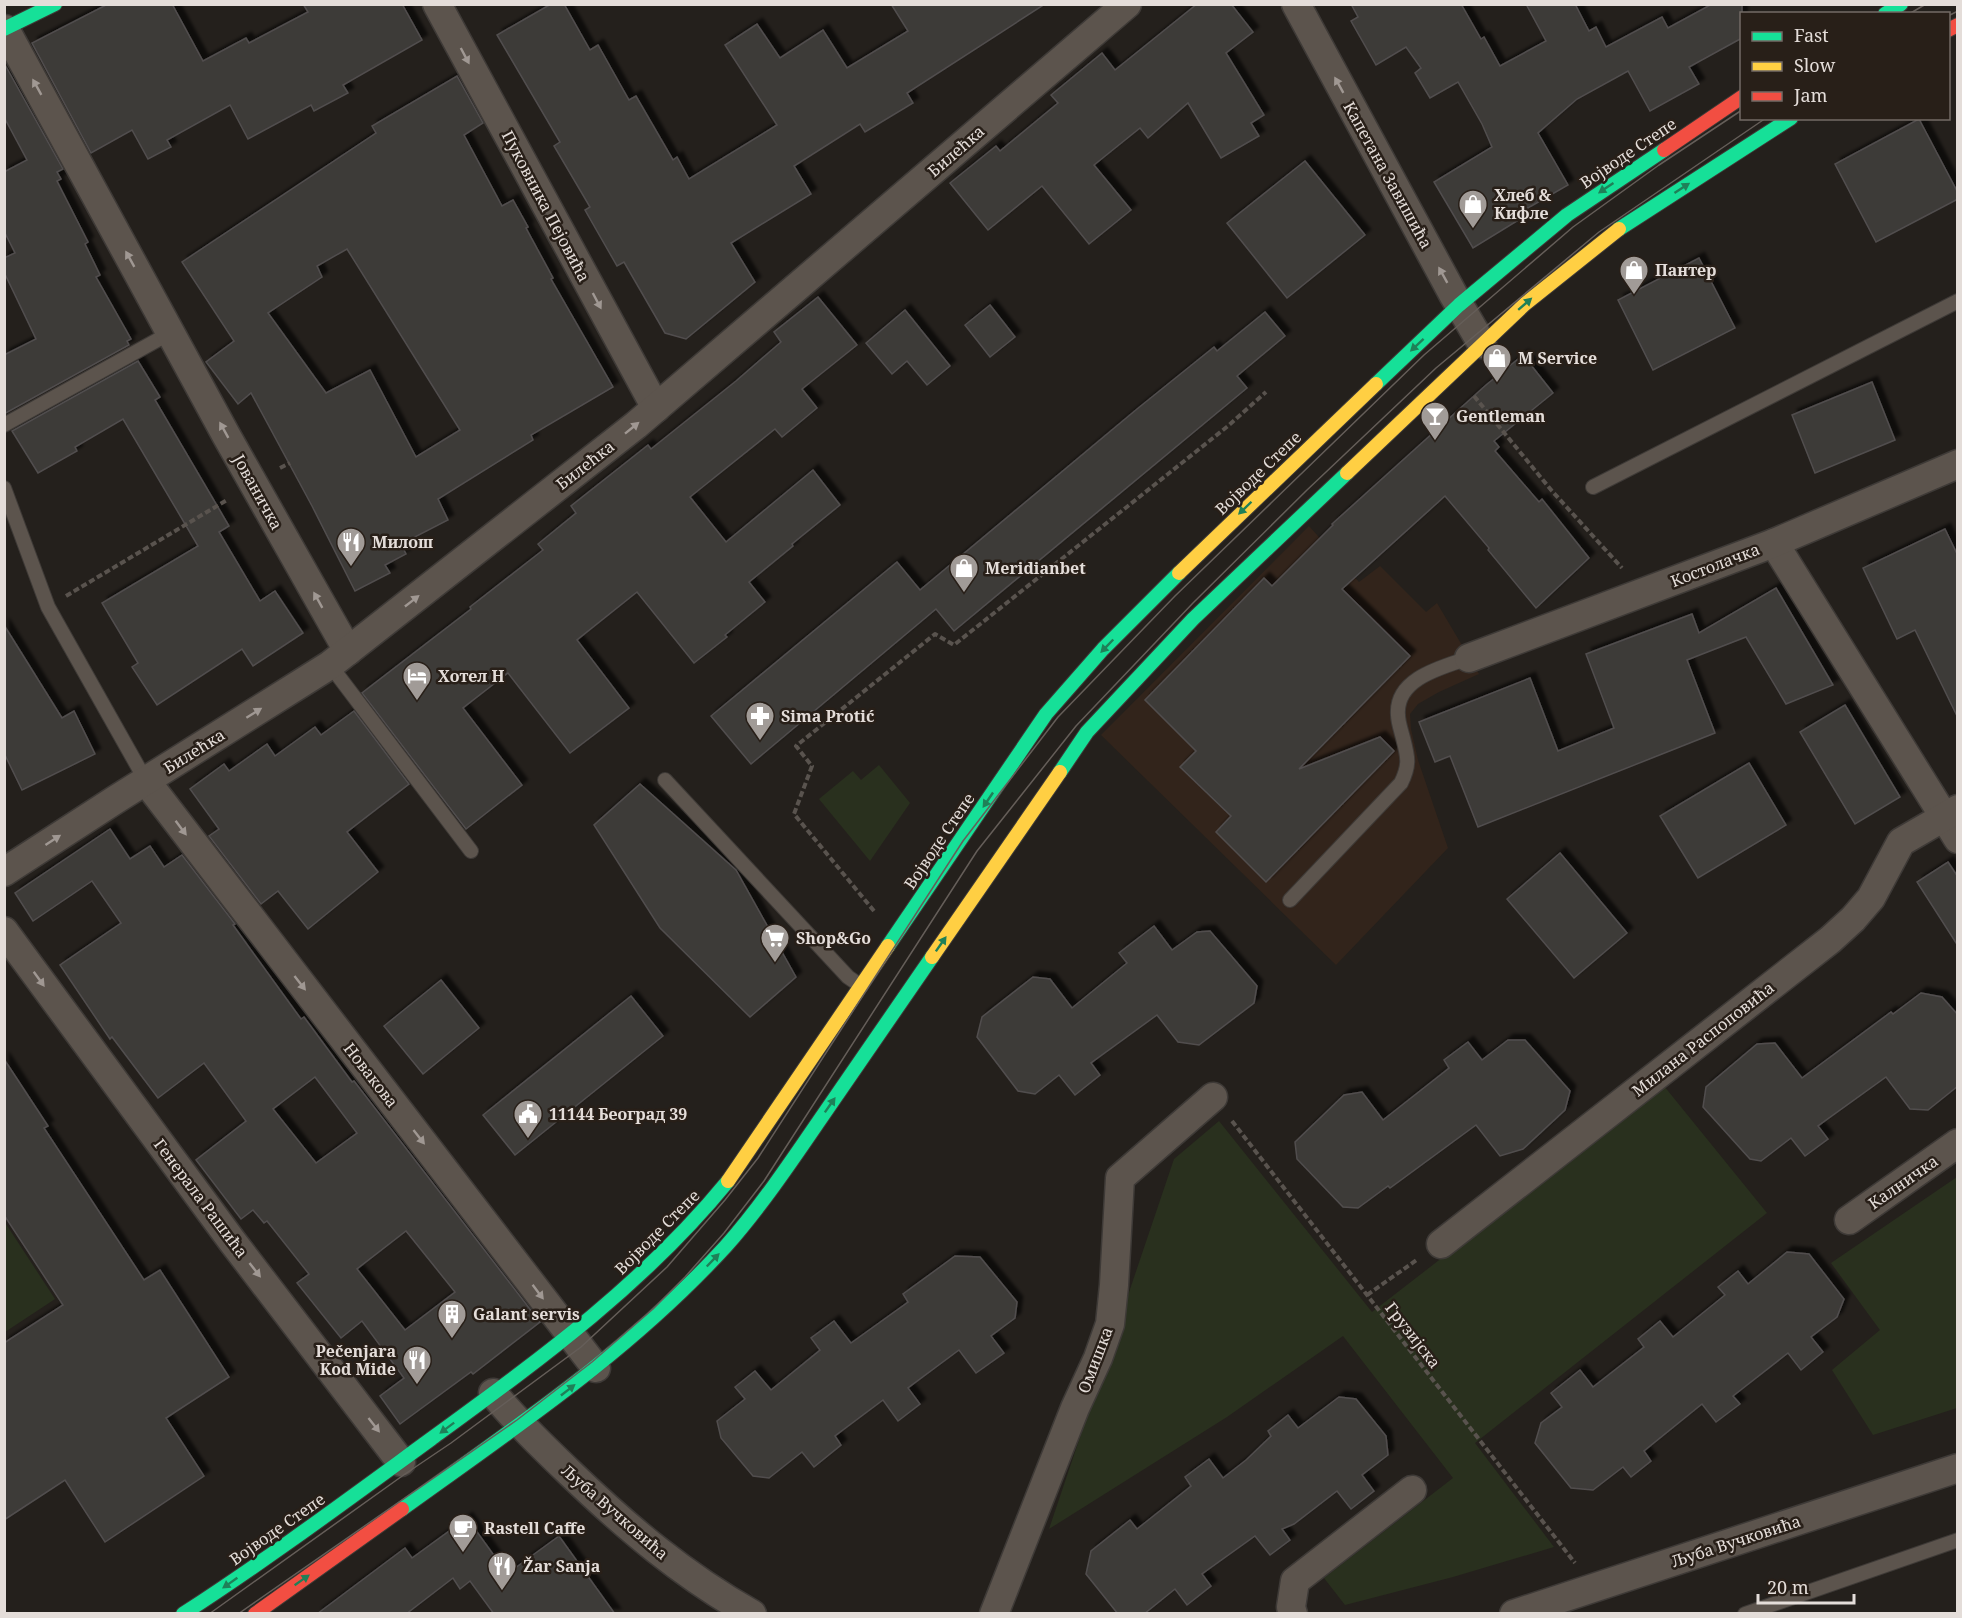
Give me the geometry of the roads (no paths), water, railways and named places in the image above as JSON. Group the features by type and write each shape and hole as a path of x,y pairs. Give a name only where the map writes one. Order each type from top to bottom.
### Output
{"main road":[{"path":"5,29 55,4"},
{"path":"1888,12 1901,4"},
{"name":"Војводе Степе","path":"183,1614 401,1462 571,1334 658,1259 688,1228 737,1170 1046,714 1111,641 1260,493 1459,304 1574,210 1740,98"},
{"path":"255,1614 521,1425 596,1368 676,1298 728,1244 788,1166 1087,732 1193,619 1525,304 1611,234 1788,120"}],"street":[{"name":"Пуковника Пејовића","path":"437,4 656,408"},
{"name":"Билећка","path":"4,872 339,658 656,408 1127,4"},
{"name":"Капетана Завишића","path":"1296,4 1482,344"},
{"name":"Јованичка","path":"5,29 170,333 339,658"},
{"name":"Костолачка","path":"1469,658 1774,543 1958,464"},
{"name":"Милана Распоповића","path":"1441,1244 1830,940 1853,919 1870,898 1901,842 1953,821 1774,543"},
{"name":"Новакова","path":"146,781 596,1368"},
{"name":"Генерала Рашића","path":"4,932 232,1241 401,1462"},
{"name":"Омишка","path":"994,1614 1110,1324 1120,1178 1213,1097"},
{"name":"Калничка","path":"1849,1220 1958,1143"},
{"name":"Љуба Вучковића","path":"493,1393 521,1425 599,1501 649,1544 686,1573 752,1614"},
{"name":"Љуба Вучковића","path":"1514,1614 1958,1468"},
{"path":"1293,1614 1291,1607 1295,1581 1412,1490"}],"lane":[{"path":"1593,487 1958,301"},
{"path":"4,425 170,333"},
{"path":"4,488 48,607 146,781"},
{"path":"339,658 471,851"},
{"path":"1290,900 1401,783 1408,768 1407,753 1397,713 1402,696 1412,684 1429,671 1469,658"},
{"path":"665,780 848,977 861,986"},
{"path":"1745,1614 1958,1540"}],"tram line":[{"path":"1912,12 1926,4"},
{"path":"1950,15 1958,11"},
{"path":"209,1614 451,1443 581,1347 667,1267 758,1158 963,841 1058,717 1175,596 1424,355 1573,227 1659,165 1740,111"},
{"path":"238,1614 517,1420 592,1362 653,1309 724,1233 764,1181 977,851 1076,726 1193,603 1307,490 1436,368 1599,232 1763,120"}],"place":[{"name":"Хлеб & Кифле","path":"1473,230"},
{"name":"Пантер","path":"1634,296"},
{"name":"M Service","path":"1497,384"},
{"name":"Gentleman","path":"1435,442"},
{"name":"Милош","path":"351,568"},
{"name":"Meridianbet","path":"964,594"},
{"name":"Хотел Н","path":"417,702"},
{"name":"Sima Protić","path":"760,742"},
{"name":"Shop&Go","path":"775,964"},
{"name":"11144 Београд 39","path":"528,1140"},
{"name":"Galant servis","path":"452,1340"},
{"name":"Pečenjara Kod Mide","path":"417,1386"},
{"name":"Rastell Caffe","path":"463,1554"},
{"name":"Žar Sanja","path":"502,1592"}]}
